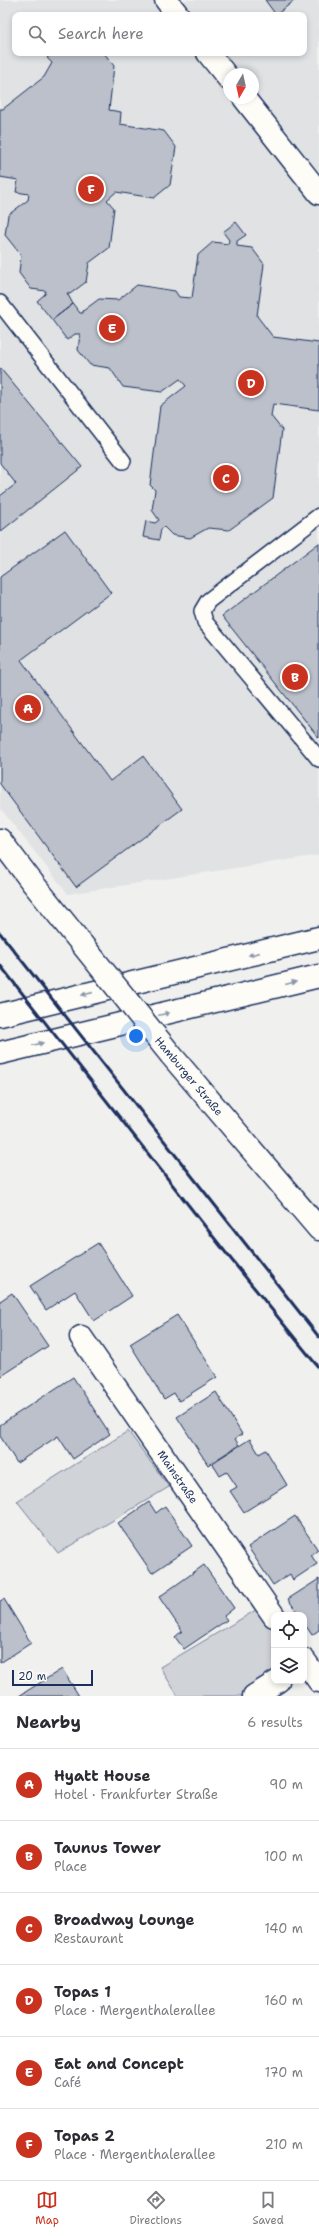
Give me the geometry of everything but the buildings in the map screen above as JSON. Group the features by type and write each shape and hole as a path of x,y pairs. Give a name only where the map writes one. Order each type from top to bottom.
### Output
{"main road":[{"path":"166,0 176,12"},
{"path":"210,56 223,72"},
{"path":"249,104 319,193"},
{"name":"Hamburger Straße","path":"0,840 171,1055 319,1229"},
{"path":"0,1015 319,938"},
{"path":"0,1054 319,976"},
{"name":"Mainstraße","path":"81,1337 271,1612"},
{"path":"308,1661 319,1681"},
{"path":"254,1696 273,1684"}],"lane":[{"path":"0,303 123,461"},
{"path":"319,516 208,601 202,611 205,622 319,759"}],"shaded area":[{"path":"0,0 319,0 319,855 68,894 0,808"},
{"path":"128,1431 169,1487 58,1553 17,1501"},
{"path":"266,1604 271,1612 271,1683 254,1696 178,1696 160,1667"}],"railway":[{"path":"0,933 319,1337"},
{"path":"0,965 226,1253 319,1368"}],"place":[{"name":"Topas 2","path":"91,189"},
{"name":"Eat and Concept","path":"112,328"},
{"name":"Topas 1","path":"251,383"},
{"name":"Broadway Lounge","path":"226,478"},
{"name":"Taunus Tower","path":"295,677"},
{"name":"Hyatt House","path":"28,708"}]}
